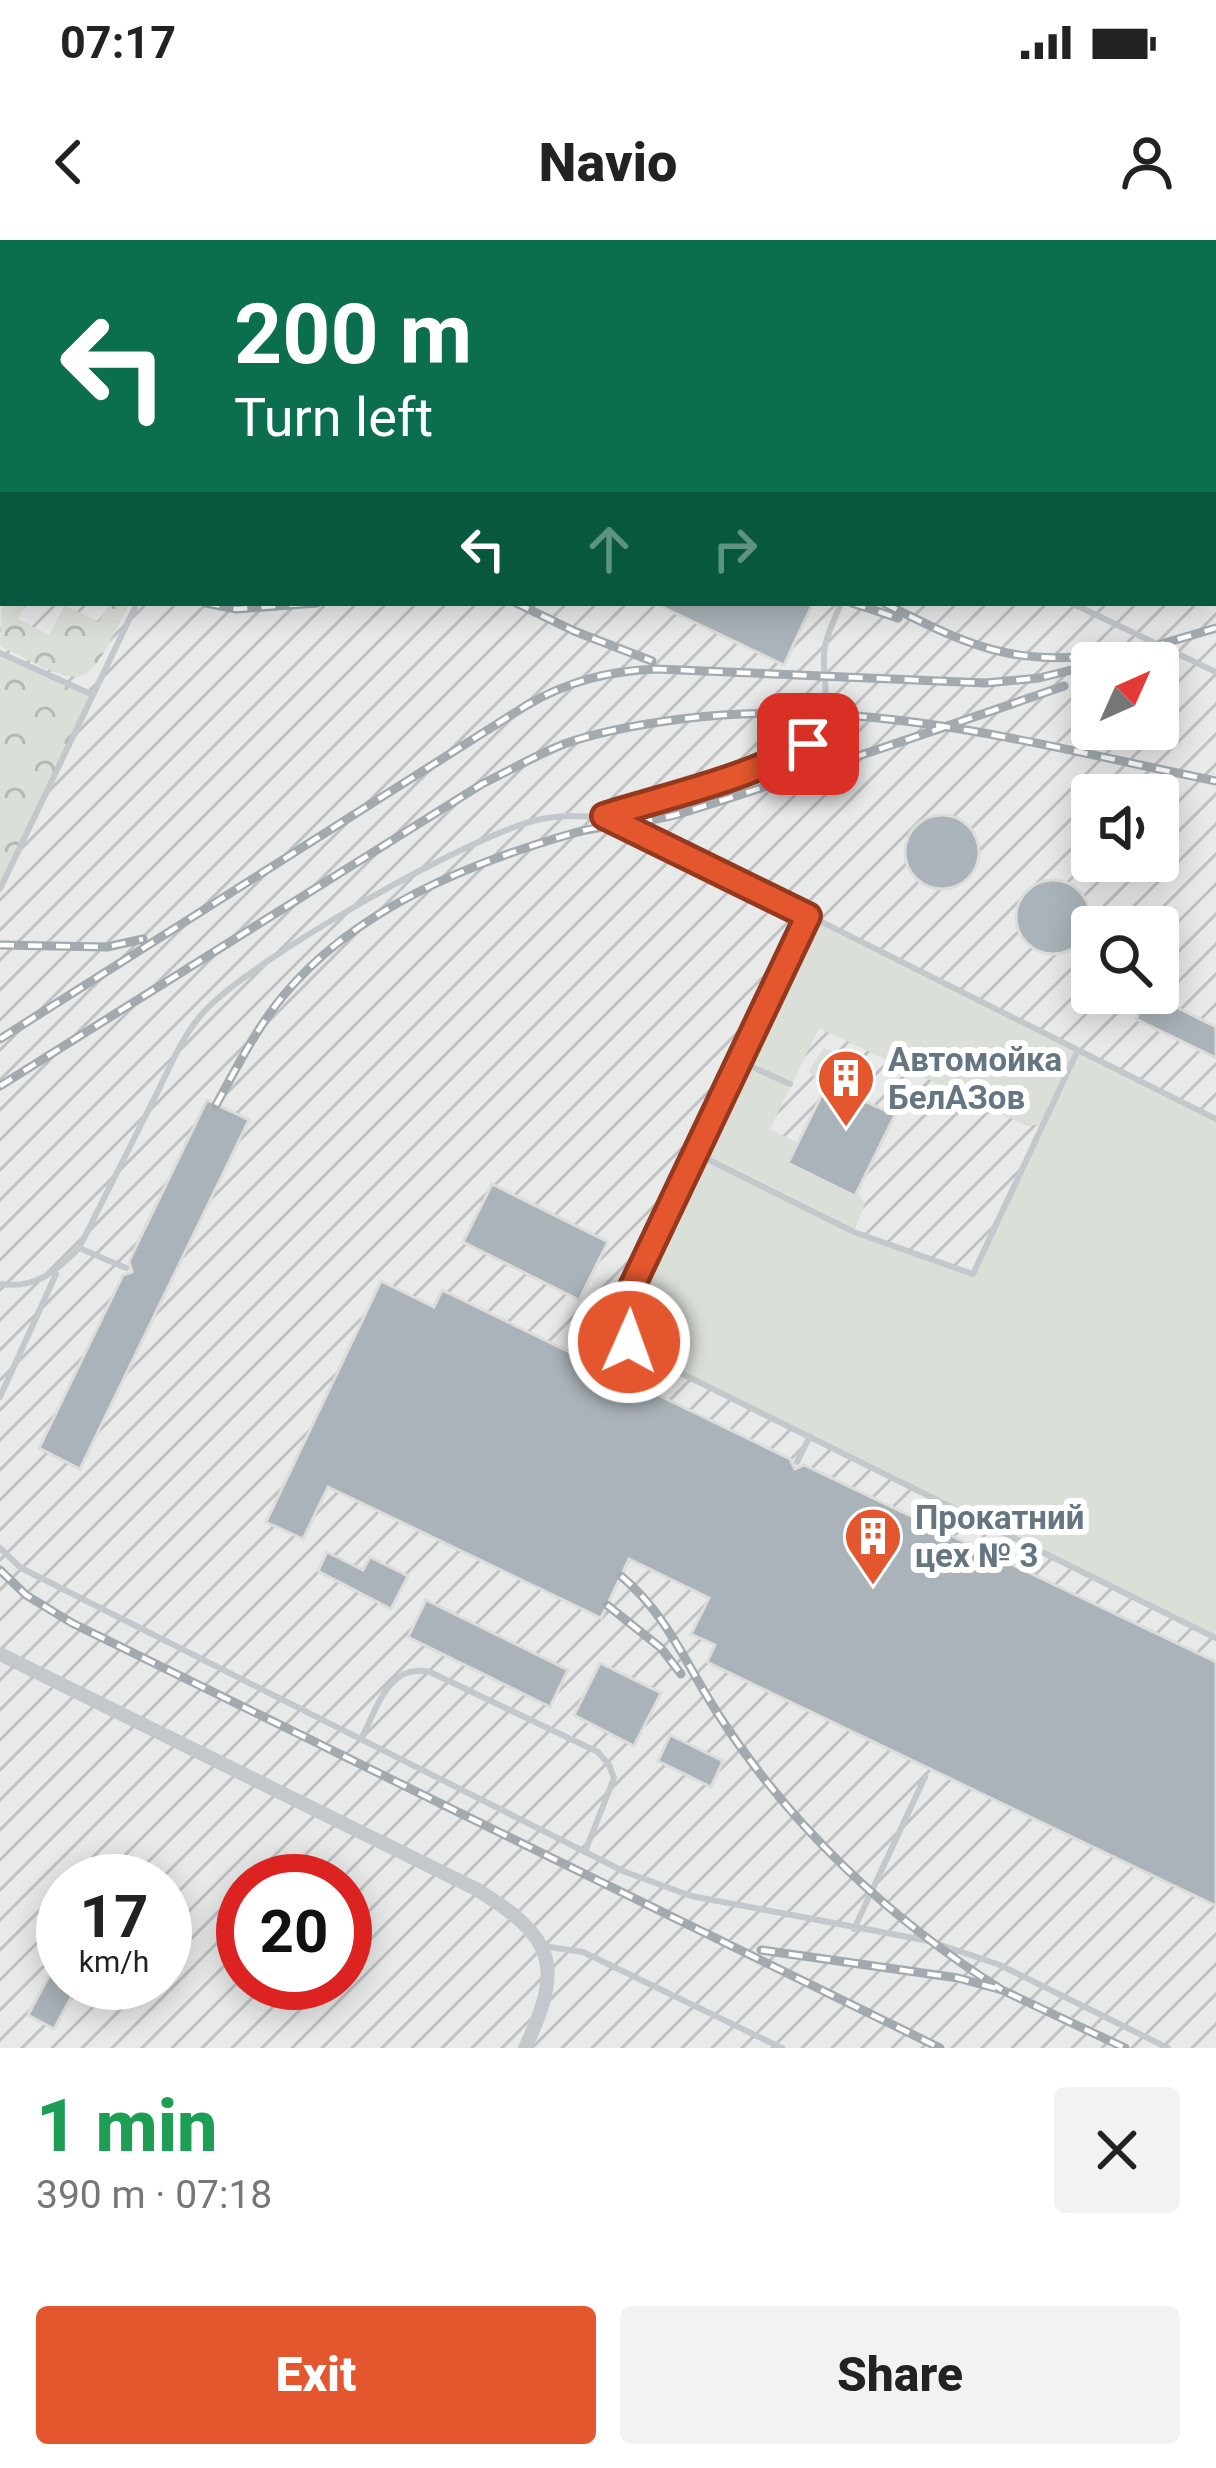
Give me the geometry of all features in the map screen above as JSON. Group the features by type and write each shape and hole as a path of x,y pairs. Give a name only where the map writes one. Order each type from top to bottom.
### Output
{"street":[{"path":"0,1654 476,1889 518,1916 543,1946 550,1988 525,2048"}],"lane":[{"path":"0,889 136,606"},
{"path":"0,1283 13,1286 40,1280 80,1249 183,1041 209,1006 295,944 503,831 538,820 604,816 724,778 808,744 823,721 824,653 840,606"},
{"path":"1077,606 1216,672"},
{"path":"0,653 93,695"},
{"path":"604,816 1216,1118"},
{"path":"808,916 619,1314 629,1342 650,1358 1216,1638"},
{"path":"695,1153 854,1232 973,1274 1077,1052"},
{"path":"739,1060 790,1084"},
{"path":"80,1249 126,1268"},
{"path":"0,1397 57,1270"},
{"path":"797,1462 810,1436"},
{"path":"0,1548 21,1568 584,1852 691,1896 929,1941 1000,1965 1168,2048"},
{"path":"361,1739 389,1686 401,1672 416,1669 598,1752 614,1778 584,1852"},
{"path":"854,1929 925,1777"},
{"path":"543,1946 583,1952 782,2048"}],"shaded area":[{"path":"0,606 1216,606 1216,2048 0,2048"}],"green space":[{"path":"2,606 24,606 18,619 49,635 64,606 99,622 107,606 128,606 103,654 82,676 53,671 0,646"},
{"path":"0,653 93,695 0,889"},
{"path":"808,916 1216,1119 1216,1635 650,1358 629,1343 618,1314","holes":["819,1028 1027,1126 1043,1124 973,1274 854,1231 865,1204 857,1191 854,1195 789,1163 798,1143 770,1129"]},
{"path":"824,1048 839,1054 836,1071 853,1079 846,1092 812,1076 809,1070"}],"building":[{"path":"660,606 812,606 784,665"},
{"path":"942,815 968,826 979,852 968,878 942,889 916,878 905,852 916,826"},
{"path":"1039,883 1067,883 1087,903 1071,906 1071,948 1067,951 1039,951 1019,931 1019,903"},
{"path":"1179,1008 1216,1027 1216,1058 1136,1019 1138,1014 1179,1014"},
{"name":"Автомойка БелАЗов","path":"827,1084 895,1115 855,1196 788,1163"},
{"path":"207,1100 249,1120 80,1469 39,1448 123,1275 132,1272 129,1261"},
{"path":"492,1184 608,1242 579,1300 463,1242"},
{"name":"Прокатний цех № 3","path":"381,1281 434,1307 442,1290 790,1459 795,1469 804,1465 1216,1662 1216,1906 707,1662 715,1645 691,1634 709,1598 629,1559 601,1618 328,1487 303,1539 266,1522"},
{"path":"327,1552 363,1570 370,1557 408,1576 391,1609 318,1571"},
{"path":"426,1600 568,1670 550,1707 408,1637"},
{"path":"600,1663 661,1693 634,1746 574,1715"},
{"path":"670,1735 723,1761 711,1787 658,1761"},
{"path":"36,2000 36,2010 64,2010 54,2029 28,2015"}],"railway":[{"path":"221,606 276,606"},
{"path":"522,606 652,661"},
{"path":"861,606 898,618"},
{"path":"890,606 950,635 1006,653 1071,657"},
{"path":"1168,642 1216,628"},
{"path":"0,1039 527,705 574,684 656,669 986,683 1071,670"},
{"path":"216,1105 264,1022 312,965 344,938 416,893 534,845 682,813 1064,686"},
{"path":"0,1086 482,784 592,735 681,719 819,714 951,727 1216,781"},
{"path":"0,945 107,947 143,939"},
{"path":"0,1570 26,1595 72,1623 940,2048"},
{"path":"621,1576 652,1607 748,1758 812,1834 883,1902 1002,1990"},
{"path":"607,1605 661,1648 681,1674"},
{"path":"761,1950 958,1978 1002,1990 1125,2048"}],"place":[{"name":"Автомойка БелАЗов","path":"846,1129"},
{"name":"Прокатний цех № 3","path":"873,1587"}],"route":[{"path":"629,1342 619,1314 808,916 604,816 724,778 808,744"}]}
